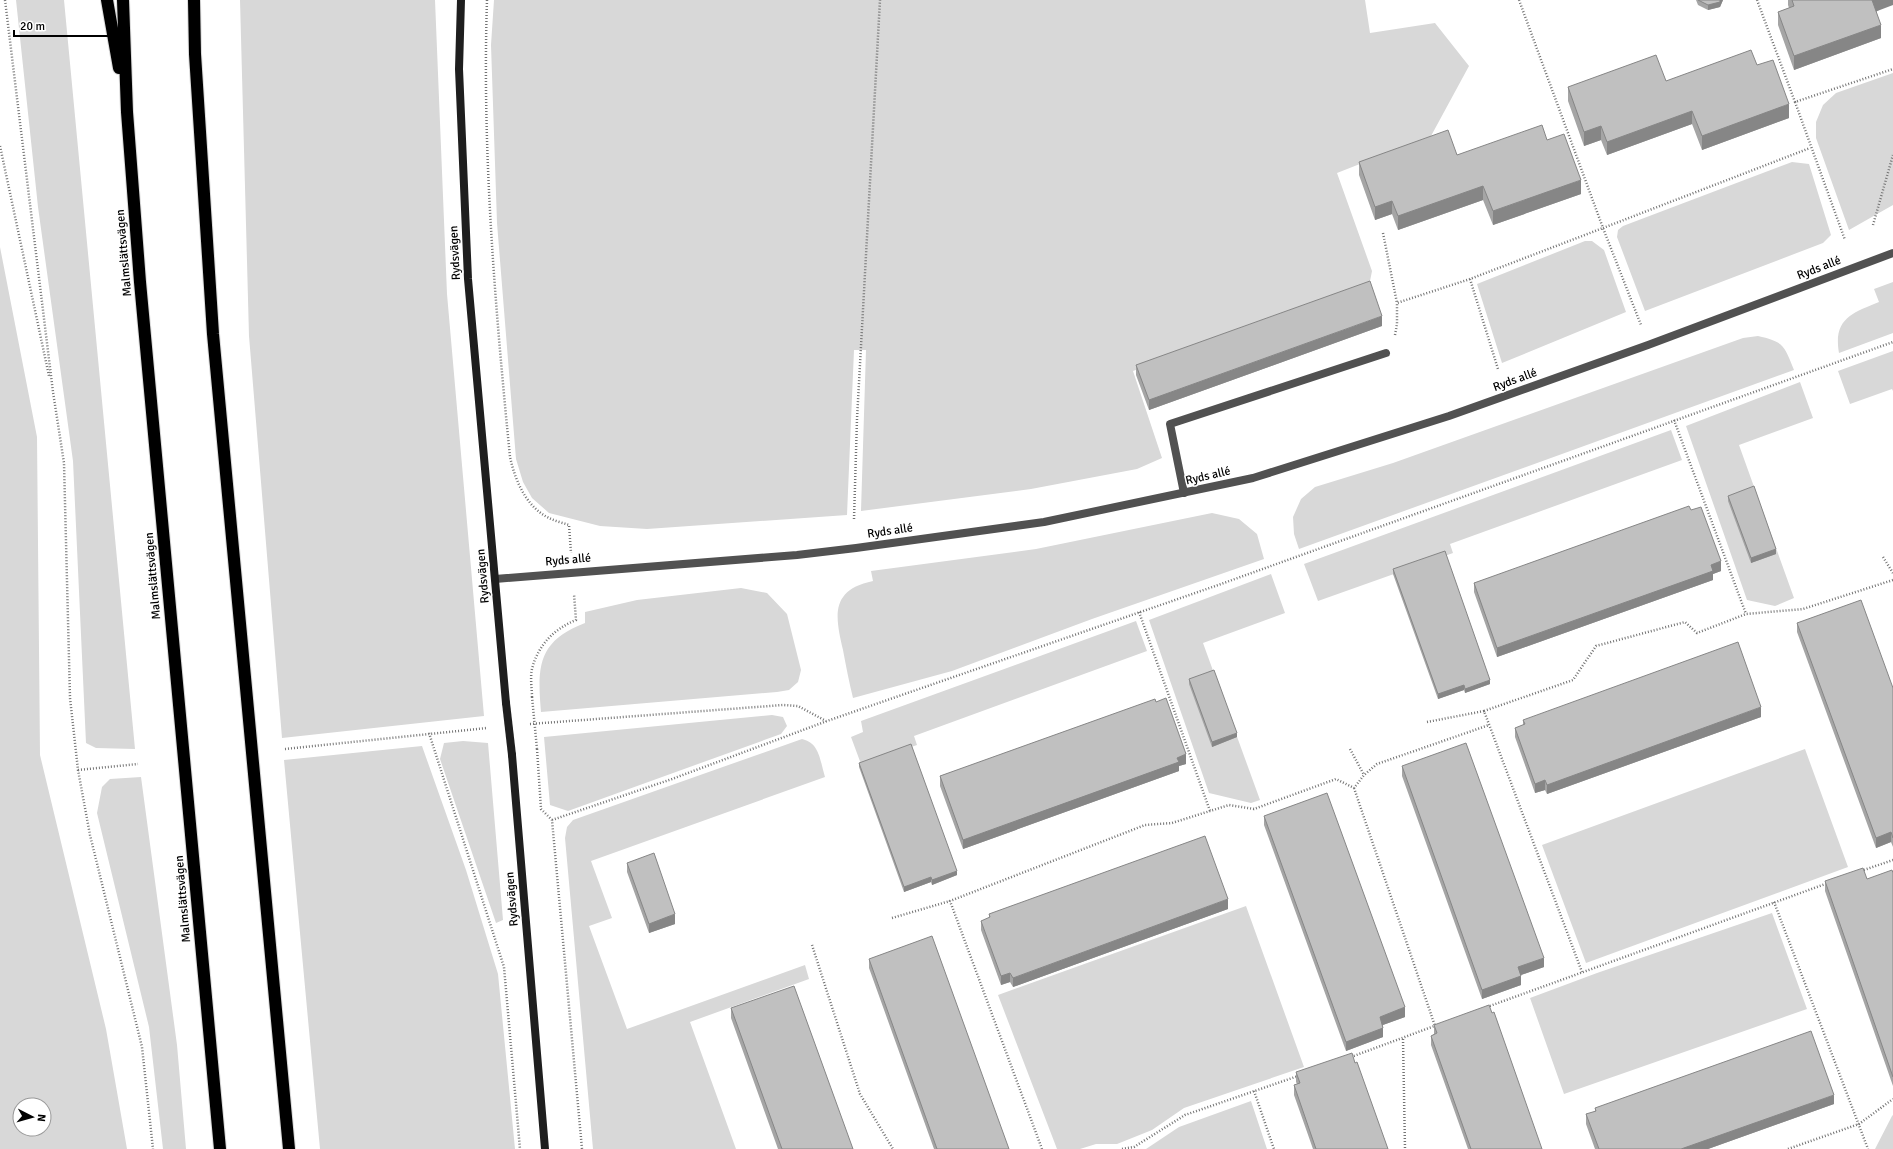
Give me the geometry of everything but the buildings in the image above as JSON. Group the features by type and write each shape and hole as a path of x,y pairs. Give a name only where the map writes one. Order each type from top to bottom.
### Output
{"highway":[{"path":"107,0 126,112"},
{"name":"Malmslättsvägen","path":"123,0 126,112 141,290 220,1149"},
{"path":"194,0 195,54 213,334 289,1149"},
{"path":"195,54 200,0"}],"street":[{"name":"Rydsvägen","path":"461,0 459,69 468,279 512,755 545,1149"},
{"name":"Ryds allé","path":"495,579 797,555 856,548 1044,522 1253,478 1449,416 1648,345 1893,253"},
{"path":"1184,493 1170,424 1386,353"}],"path":[{"path":"5,0 53,392 64,463 70,698 78,770 90,835 142,1047 153,1149"},
{"path":"487,0 486,112 490,223 510,457 516,479 529,501 549,518 569,525 576,620 560,627 542,645 532,670 532,697 541,809 552,820 582,1149"},
{"path":"854,519 860,357 880,0"},
{"path":"1519,0 1648,345"},
{"path":"1757,0 1844,240"},
{"path":"1795,102 1893,69"},
{"path":"0,146 53,392"},
{"path":"1398,303 1470,279 1810,148"},
{"path":"1872,225 1893,155"},
{"path":"1383,233 1398,303 1397,324 1393,340 1386,353"},
{"path":"1470,279 1498,369"},
{"path":"552,820 672,779 827,721 912,693 1140,612 1893,342"},
{"path":"1674,420 1746,614"},
{"path":"1883,557 1893,574"},
{"path":"1427,722 1484,711 1573,680 1596,646 1685,622 1697,633 1746,614 1802,609 1893,580"},
{"path":"1140,612 1210,811"},
{"path":"525,724 783,705 798,706 827,721"},
{"path":"1484,711 1582,972"},
{"path":"1354,788 1364,775 1376,764 1489,725"},
{"path":"285,749 493,727"},
{"path":"429,734 504,967 520,1149"},
{"path":"1350,749 1364,775"},
{"path":"78,770 138,764"},
{"path":"892,918 950,901 1145,825 1172,824 1229,805 1254,808 1336,779 1354,788 1435,1026"},
{"path":"1856,873 1893,860"},
{"path":"1486,1007 1834,881"},
{"path":"950,901 1042,1149"},
{"path":"1774,902 1868,1149"},
{"path":"812,945 860,1094 893,1149"},
{"path":"1343,1060 1403,1039 1442,1023"},
{"path":"1403,1039 1405,1149"},
{"path":"1122,1149 1134,1147 1185,1115 1299,1075"},
{"path":"1254,1091 1274,1149"},
{"path":"1788,1149 1859,1124 1893,1099"}],"shaded area":[{"path":"16,0 64,0 135,749 96,748 86,743 73,461 38,207"},
{"path":"240,0 435,0 447,294 484,716 282,738 249,336"},
{"path":"494,0 1365,0 1370,33 1435,23 1469,66 1431,136 1337,173 1372,271 1369,286 1133,371 1162,458 1137,469 1031,489 861,511 866,350 854,350 847,515 647,529 600,526 549,513 532,498 523,482 516,459 497,223 491,45"},
{"path":"1893,73 1893,205 1849,230 1816,138 1816,122 1823,105 1836,93"},
{"path":"1792,162 1809,164 1831,235 1823,243 1645,311 1617,237 1618,230 1623,226"},
{"path":"1585,241 1592,241 1604,250 1626,312 1502,363 1477,284"},
{"path":"0,247 37,437 40,755 106,1029 127,1149 0,1149"},
{"path":"1893,282 1893,333 1839,353 1838,341 1839,332 1842,325 1853,314 1879,302 1874,289"},
{"path":"1758,336 1773,340 1782,346 1788,355 1794,370 1299,549 1294,534 1293,517 1301,499 1315,487 1393,463 1743,338"},
{"path":"1893,351 1893,391 1892,389 1850,404 1838,371"},
{"path":"1800,382 1813,418 1739,445 1794,598 1775,606 1747,600 1686,426"},
{"path":"1671,430 1682,460 1450,544 1453,553 1318,601 1304,564"},
{"path":"1212,513 1239,519 1257,534 1264,559 1092,619 952,671 853,698 838,626 839,606 849,591 859,585 873,581 871,571 1036,549"},
{"path":"1271,574 1285,613 1203,643 1260,800 1251,803 1209,793 1149,620"},
{"path":"741,588 767,593 787,614 801,670 798,682 789,690 541,712 540,681 544,657 549,647 558,638 569,630 585,623 585,612 637,600"},
{"path":"1136,621 1147,651 914,736 917,745 861,764 851,737 863,732 861,721"},
{"path":"772,715 783,717 787,726 781,734 568,811 550,805 544,737"},
{"path":"802,739 808,741 816,749 825,777 591,861 612,918 589,926 627,1029 805,965 809,979 690,1022 736,1149 593,1149 565,838 567,827 573,820"},
{"path":"463,741 488,743 503,920 496,923 440,759 444,743"},
{"path":"422,746 466,870 498,974 515,1149 320,1149 284,760"},
{"path":"1805,749 1848,867 1586,963 1542,845"},
{"path":"141,777 177,1045 186,1149 163,1149 149,1027 97,813 102,787 110,779"},
{"path":"1246,906 1304,1067 1184,1108 1152,1130 1117,1144 1096,1144 1080,1149 1057,1149 998,995"},
{"path":"1772,913 1807,1009 1564,1094 1530,998 1597,973"},
{"path":"1251,1101 1267,1149 1146,1149 1179,1127"},
{"path":"1893,1115 1893,1149 1875,1149 1892,1116"}]}
